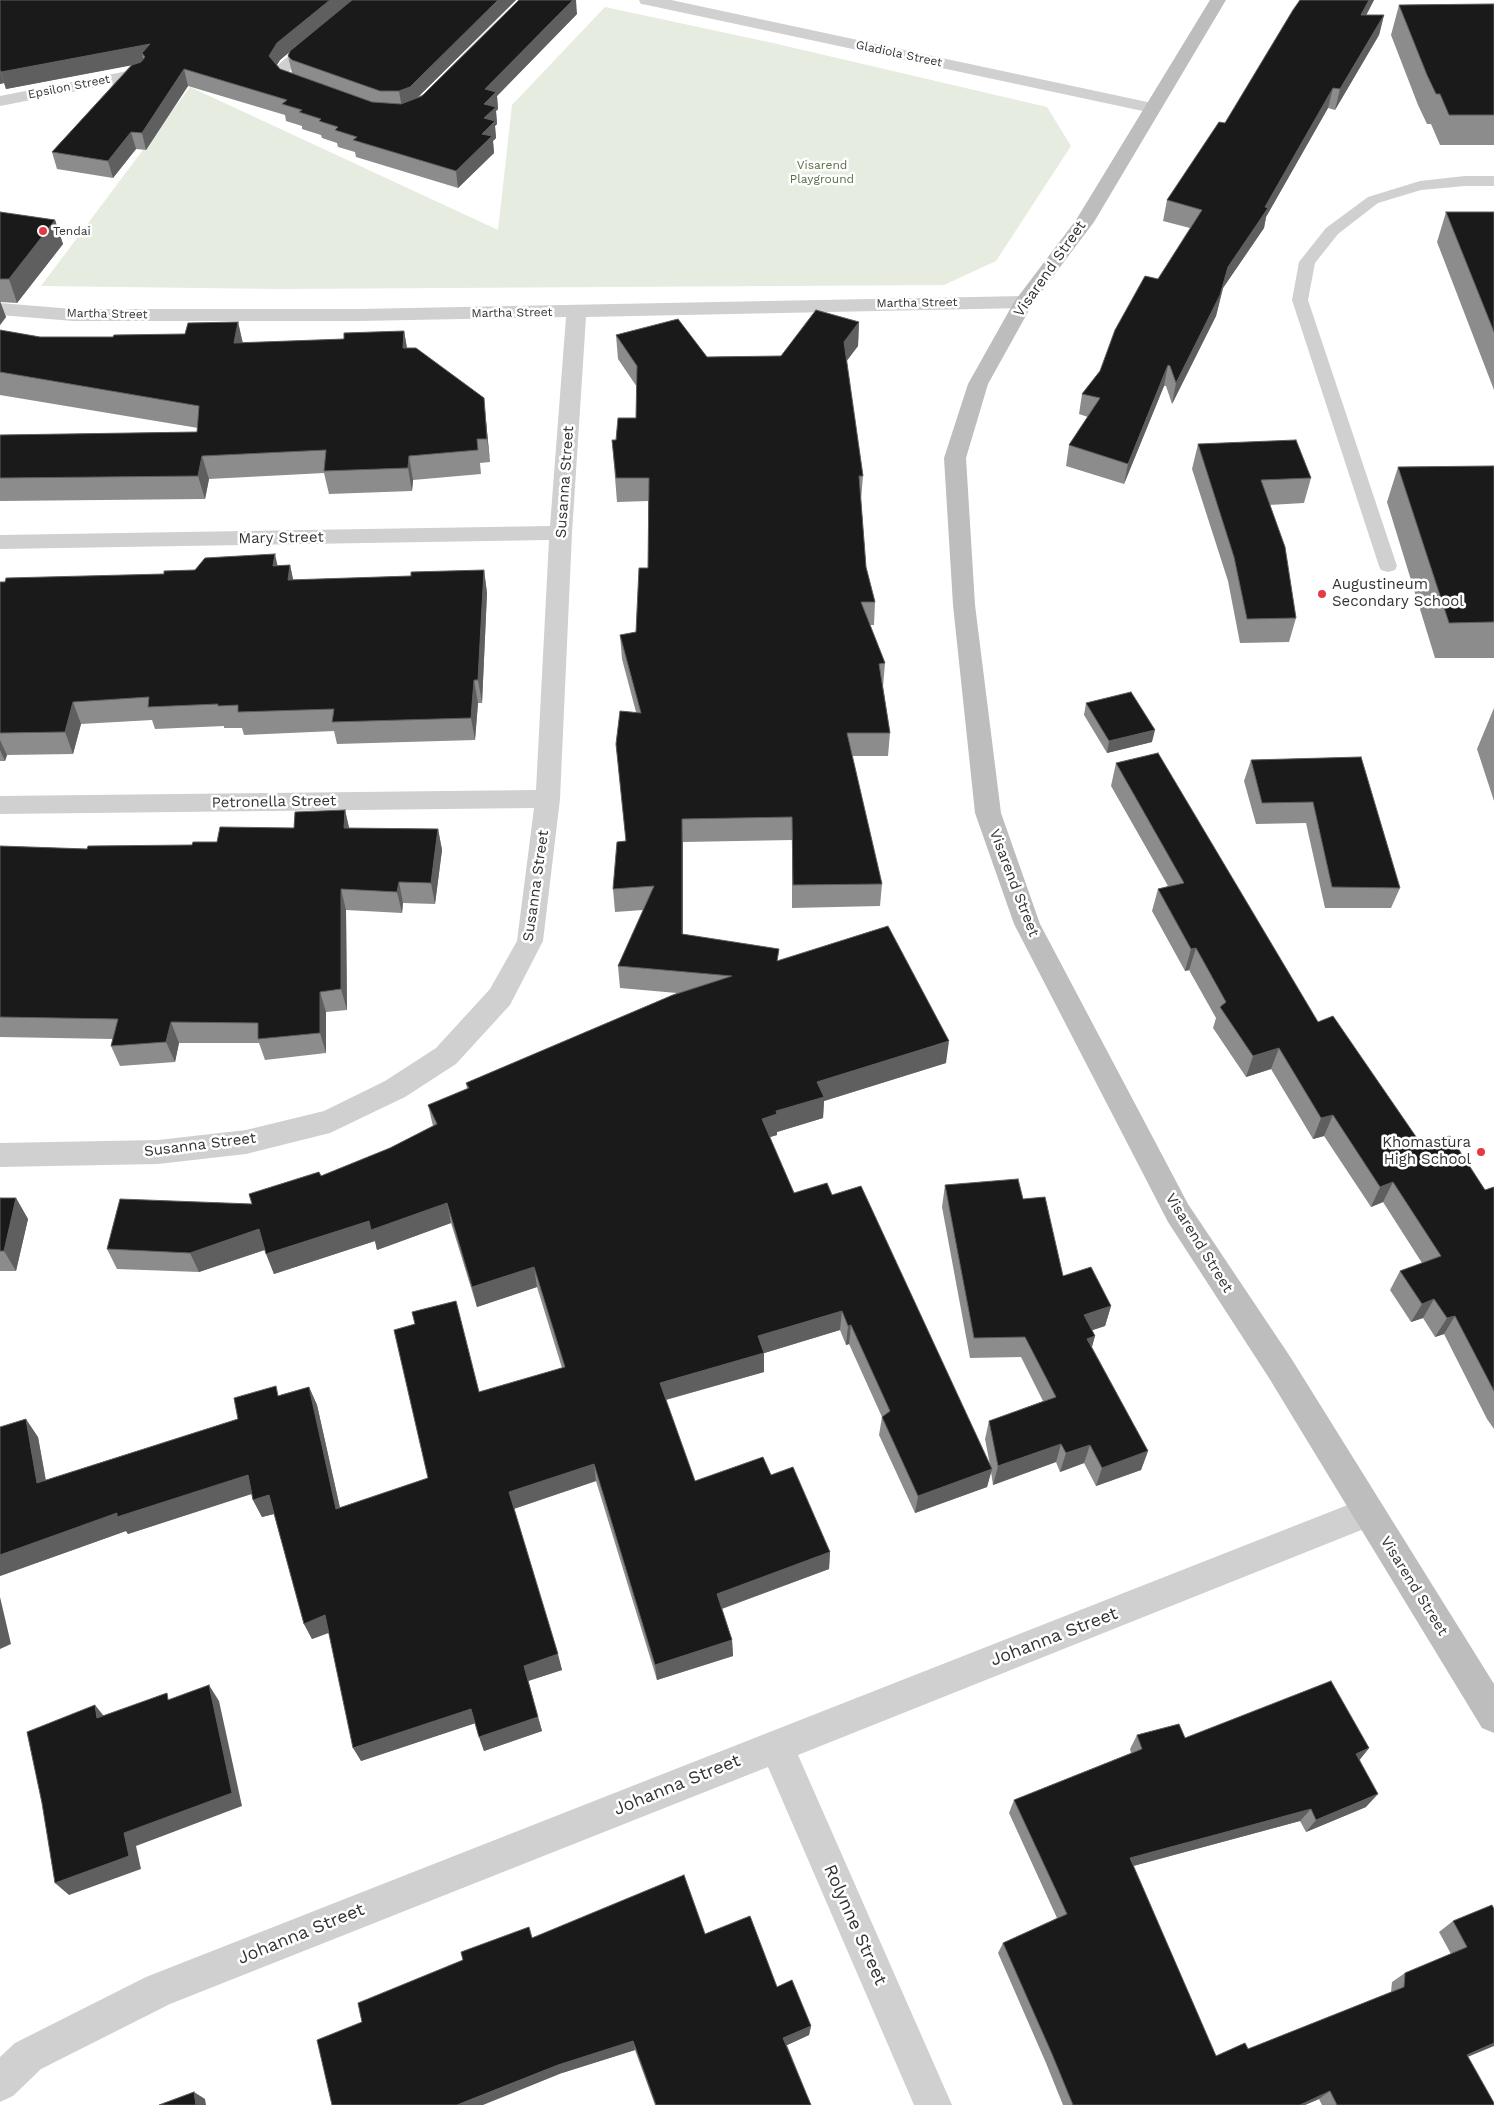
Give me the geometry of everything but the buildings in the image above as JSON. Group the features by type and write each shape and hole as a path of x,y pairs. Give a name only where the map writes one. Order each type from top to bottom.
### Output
{"street":[{"name":"Gladiola Street","path":"647,0 1152,108"},
{"name":"Visarend Street","path":"1218,0 1084,222 1024,302 978,384 955,458 964,605 988,813 1027,924 1178,1213 1280,1368 1494,1716"},
{"name":"Epsilon Street","path":"0,100 138,74"},
{"name":"Martha Street","path":"0,309 82,315 359,316 1024,302"},
{"name":"Susanna Street","path":"0,1154 158,1152 246,1142 330,1121 395,1090 446,1056 500,996 530,941 548,799 561,533 576,312"},
{"name":"Mary Street","path":"0,542 561,533"},
{"name":"Petronella Street","path":"0,805 548,799"},
{"name":"Johanna Street","path":"0,2082 28,2056 159,1990 1279,1549 1368,1512"},
{"name":"Rolynne Street","path":"776,1746 933,2105"}],"lane":[{"path":"316,91 289,81 281,74 286,64 322,35"},
{"path":"1388,566 1300,300 1307,262 1332,231 1373,200 1420,186 1465,181 1494,181"}],"green space":[{"name":"Visarend Playground","path":"605,7 773,43 1047,107 1071,146 996,261 944,285 279,289 41,286 190,87 498,230 512,105"}],"place":[{"name":"Tendai","path":"43,231"},
{"name":"Augustineum Secondary School","path":"1322,594"},
{"name":"Khomastura High School","path":"1481,1152"}]}
